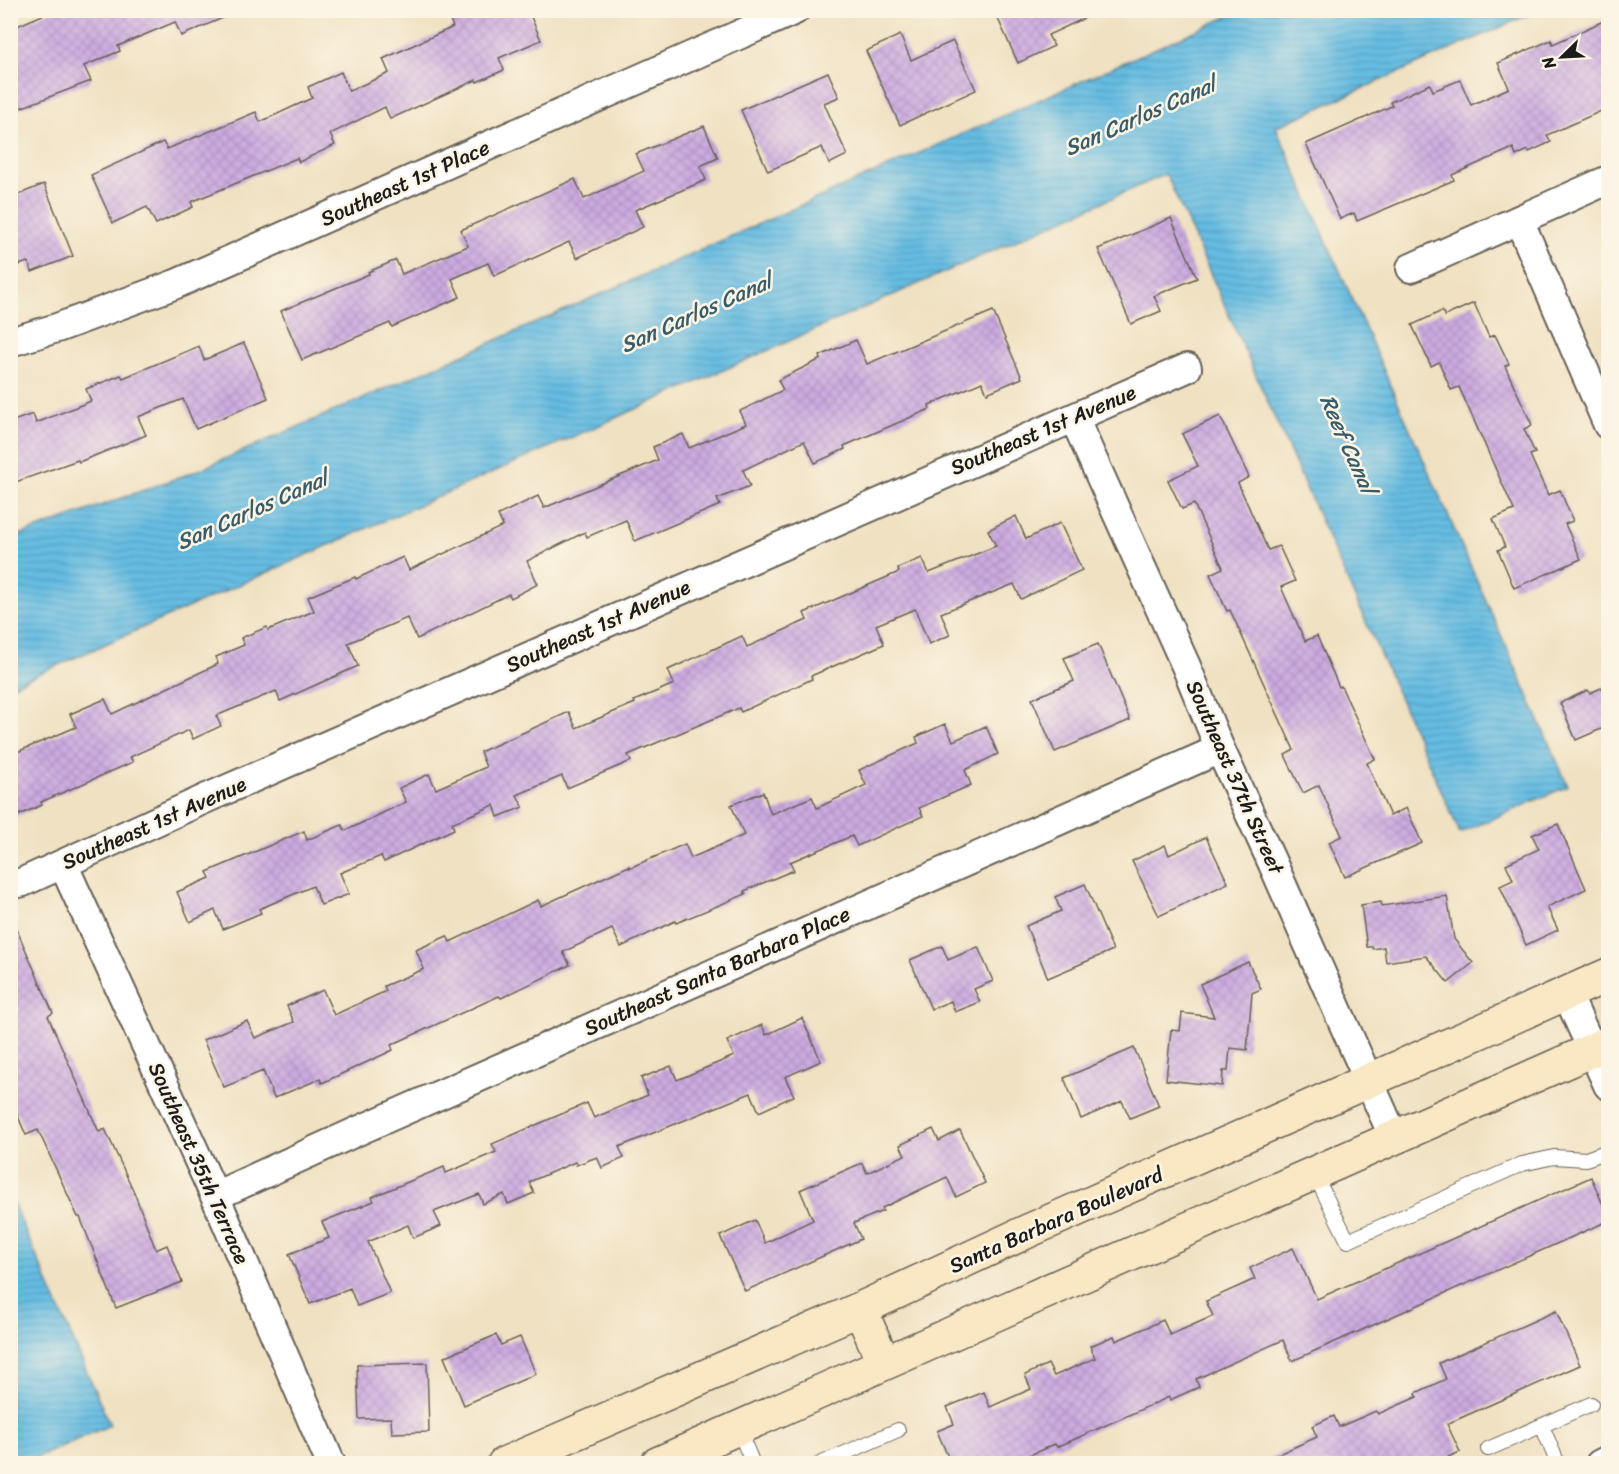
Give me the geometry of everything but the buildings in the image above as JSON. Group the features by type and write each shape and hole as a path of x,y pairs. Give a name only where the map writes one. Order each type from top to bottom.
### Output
{"main road":[{"name":"Santa Barbara Boulevard","path":"504,1464 860,1309 1039,1227 1608,975"},
{"path":"657,1464 1601,1046"},
{"path":"860,1309 884,1363"}],"street":[{"name":"Southeast 1st Place","path":"10,342 57,328 176,284 795,10"},
{"path":"1411,268 1608,180"},
{"path":"1518,220 1608,425"},
{"name":"Southeast 1st Avenue","path":"10,885 23,882 207,798 884,499 1187,368"},
{"name":"Southeast 37th Street","path":"1074,418 1394,1137"},
{"name":"Southeast Santa Barbara Place","path":"215,1196 403,1110 1220,749"},
{"name":"Southeast 35th Terrace","path":"63,864 215,1196 331,1464"},
{"path":"1567,993 1601,1046 1608,1085"},
{"path":"1600,1464 1608,1460"}],"lane":[{"path":"1314,1173 1348,1241 1522,1164 1554,1157 1586,1159 1608,1150"},
{"path":"1488,1449 1591,1404"},
{"path":"1542,1426 1558,1464"},
{"path":"738,1428 753,1464"},
{"path":"820,1464 898,1430"}],"water":[{"path":"1240,11 1537,11 1276,127 1568,786 1460,833 1166,174 11,686 11,537 199,470"},
{"path":"11,1198 110,1425 22,1464 10,1463"}],"water label":[{"name":"San Carlos Canal","path":"1140,116"},
{"name":"San Carlos Canal","path":"696,313"},
{"name":"Reef Canal","path":"1348,444"},
{"name":"San Carlos Canal","path":"252,510"}]}
